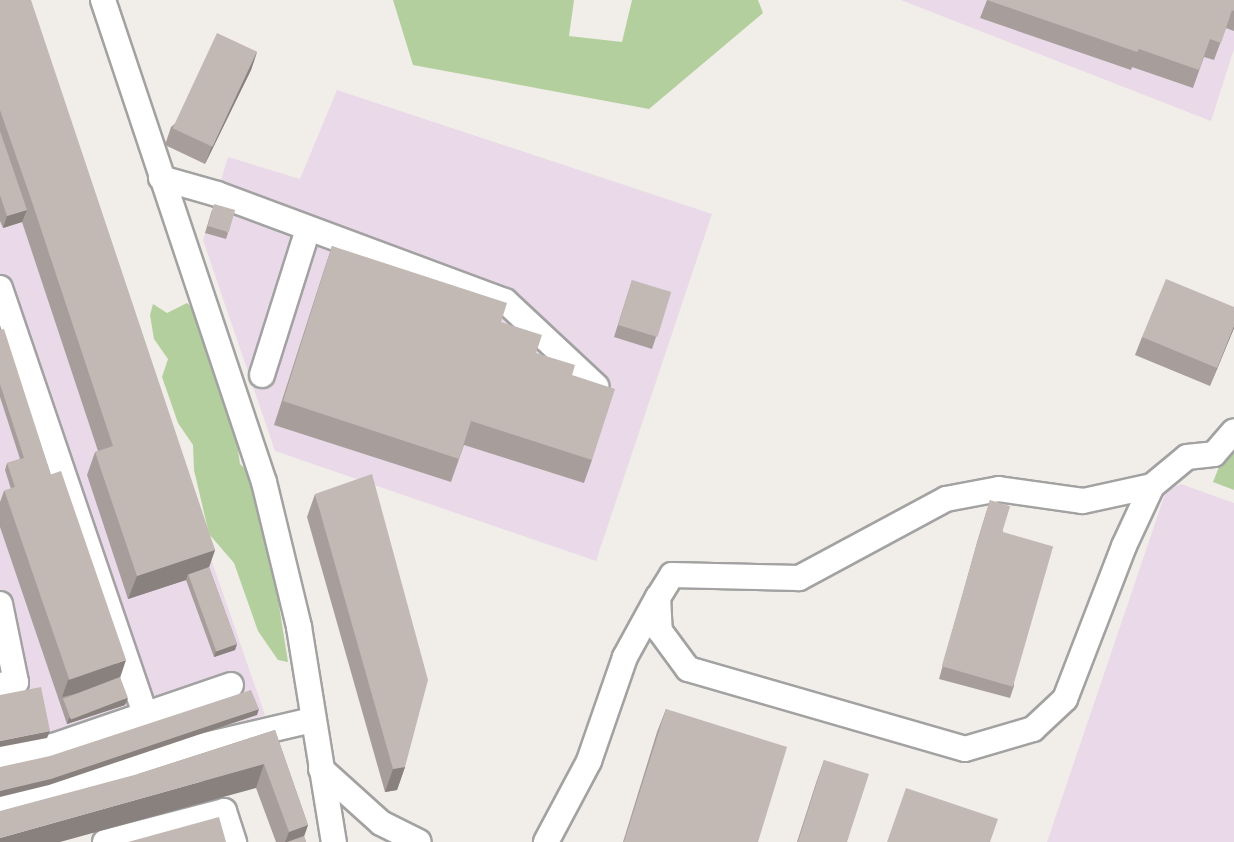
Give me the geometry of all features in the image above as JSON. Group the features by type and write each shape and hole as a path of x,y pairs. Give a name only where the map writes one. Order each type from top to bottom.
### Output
{"lane":[{"path":"103,0 264,482 299,627 333,842"},
{"path":"161,178 217,194 308,230 505,301 596,386"},
{"path":"262,375 308,230"},
{"path":"2,298 145,714"},
{"path":"658,597 660,631 688,669 965,749 1033,729 1065,699 1124,546 1152,486 1187,457 1214,454 1234,431"},
{"path":"546,842 589,761 625,657 672,575 799,578 946,499 999,489 1083,501 1152,486"},
{"path":"0,604 16,682 0,685"},
{"path":"0,757 52,746 231,685"},
{"path":"0,804 167,754 312,720"},
{"path":"321,769 381,823 419,842"},
{"path":"105,842 224,811 234,842"}],"shaded area":[{"path":"0,0 18,0 265,715 0,798"},
{"path":"901,0 1234,0 1234,49 1211,121"},
{"path":"337,90 712,214 596,561 275,451 203,240 228,157 300,179"},
{"path":"1181,484 1234,503 1234,842 1047,842 1166,491"}],"green space":[{"path":"393,0 574,0 569,36 622,42 632,0 758,0 763,13 649,109 413,65"},
{"path":"187,303 203,317 234,422 240,464 249,472 267,530 288,662 278,660 258,631 234,563 209,534 194,470 193,445 178,423 162,377 168,359 154,339 150,315 153,304 167,313"},
{"path":"1234,445 1234,490 1213,482 1223,457"}],"building":[{"path":"0,0 31,0 215,550 137,576 95,452 113,446 0,110"},
{"path":"987,0 1234,0 1234,11 1232,10 1221,43 1210,39 1199,70 1139,49 1137,52"},
{"path":"217,33 257,52 213,147 173,128"},
{"path":"0,131 27,210 7,216 0,195"},
{"path":"214,204 235,210 229,232 208,226"},
{"path":"332,246 507,303 501,322 542,335 536,353 575,365 572,375 615,389 592,460 471,421 459,459 283,401"},
{"path":"1166,279 1234,307 1234,326 1217,368 1142,337"},
{"path":"632,280 671,292 657,337 618,325"},
{"path":"4,329 51,475 15,487 7,463 24,458 0,384 0,330"},
{"path":"61,471 126,660 69,680 4,491"},
{"path":"372,474 428,680 405,767 393,769 315,494"},
{"path":"990,500 1010,506 1002,533 982,527"},
{"path":"982,526 1053,546 1013,687 942,666"},
{"path":"209,567 237,644 216,652 188,575"},
{"path":"120,677 128,698 71,719 63,699"},
{"path":"41,687 50,731 0,741 0,695"},
{"path":"251,690 259,709 51,779 0,791 0,767 50,756"},
{"path":"666,709 787,747 758,842 624,842"},
{"path":"275,730 308,825 289,832 264,764 0,838 0,811 138,774"},
{"path":"824,760 869,774 847,842 798,842"},
{"path":"906,788 998,819 990,842 887,842"},
{"path":"219,817 226,842 128,842"},
{"path":"304,836 306,842 287,842"}]}
